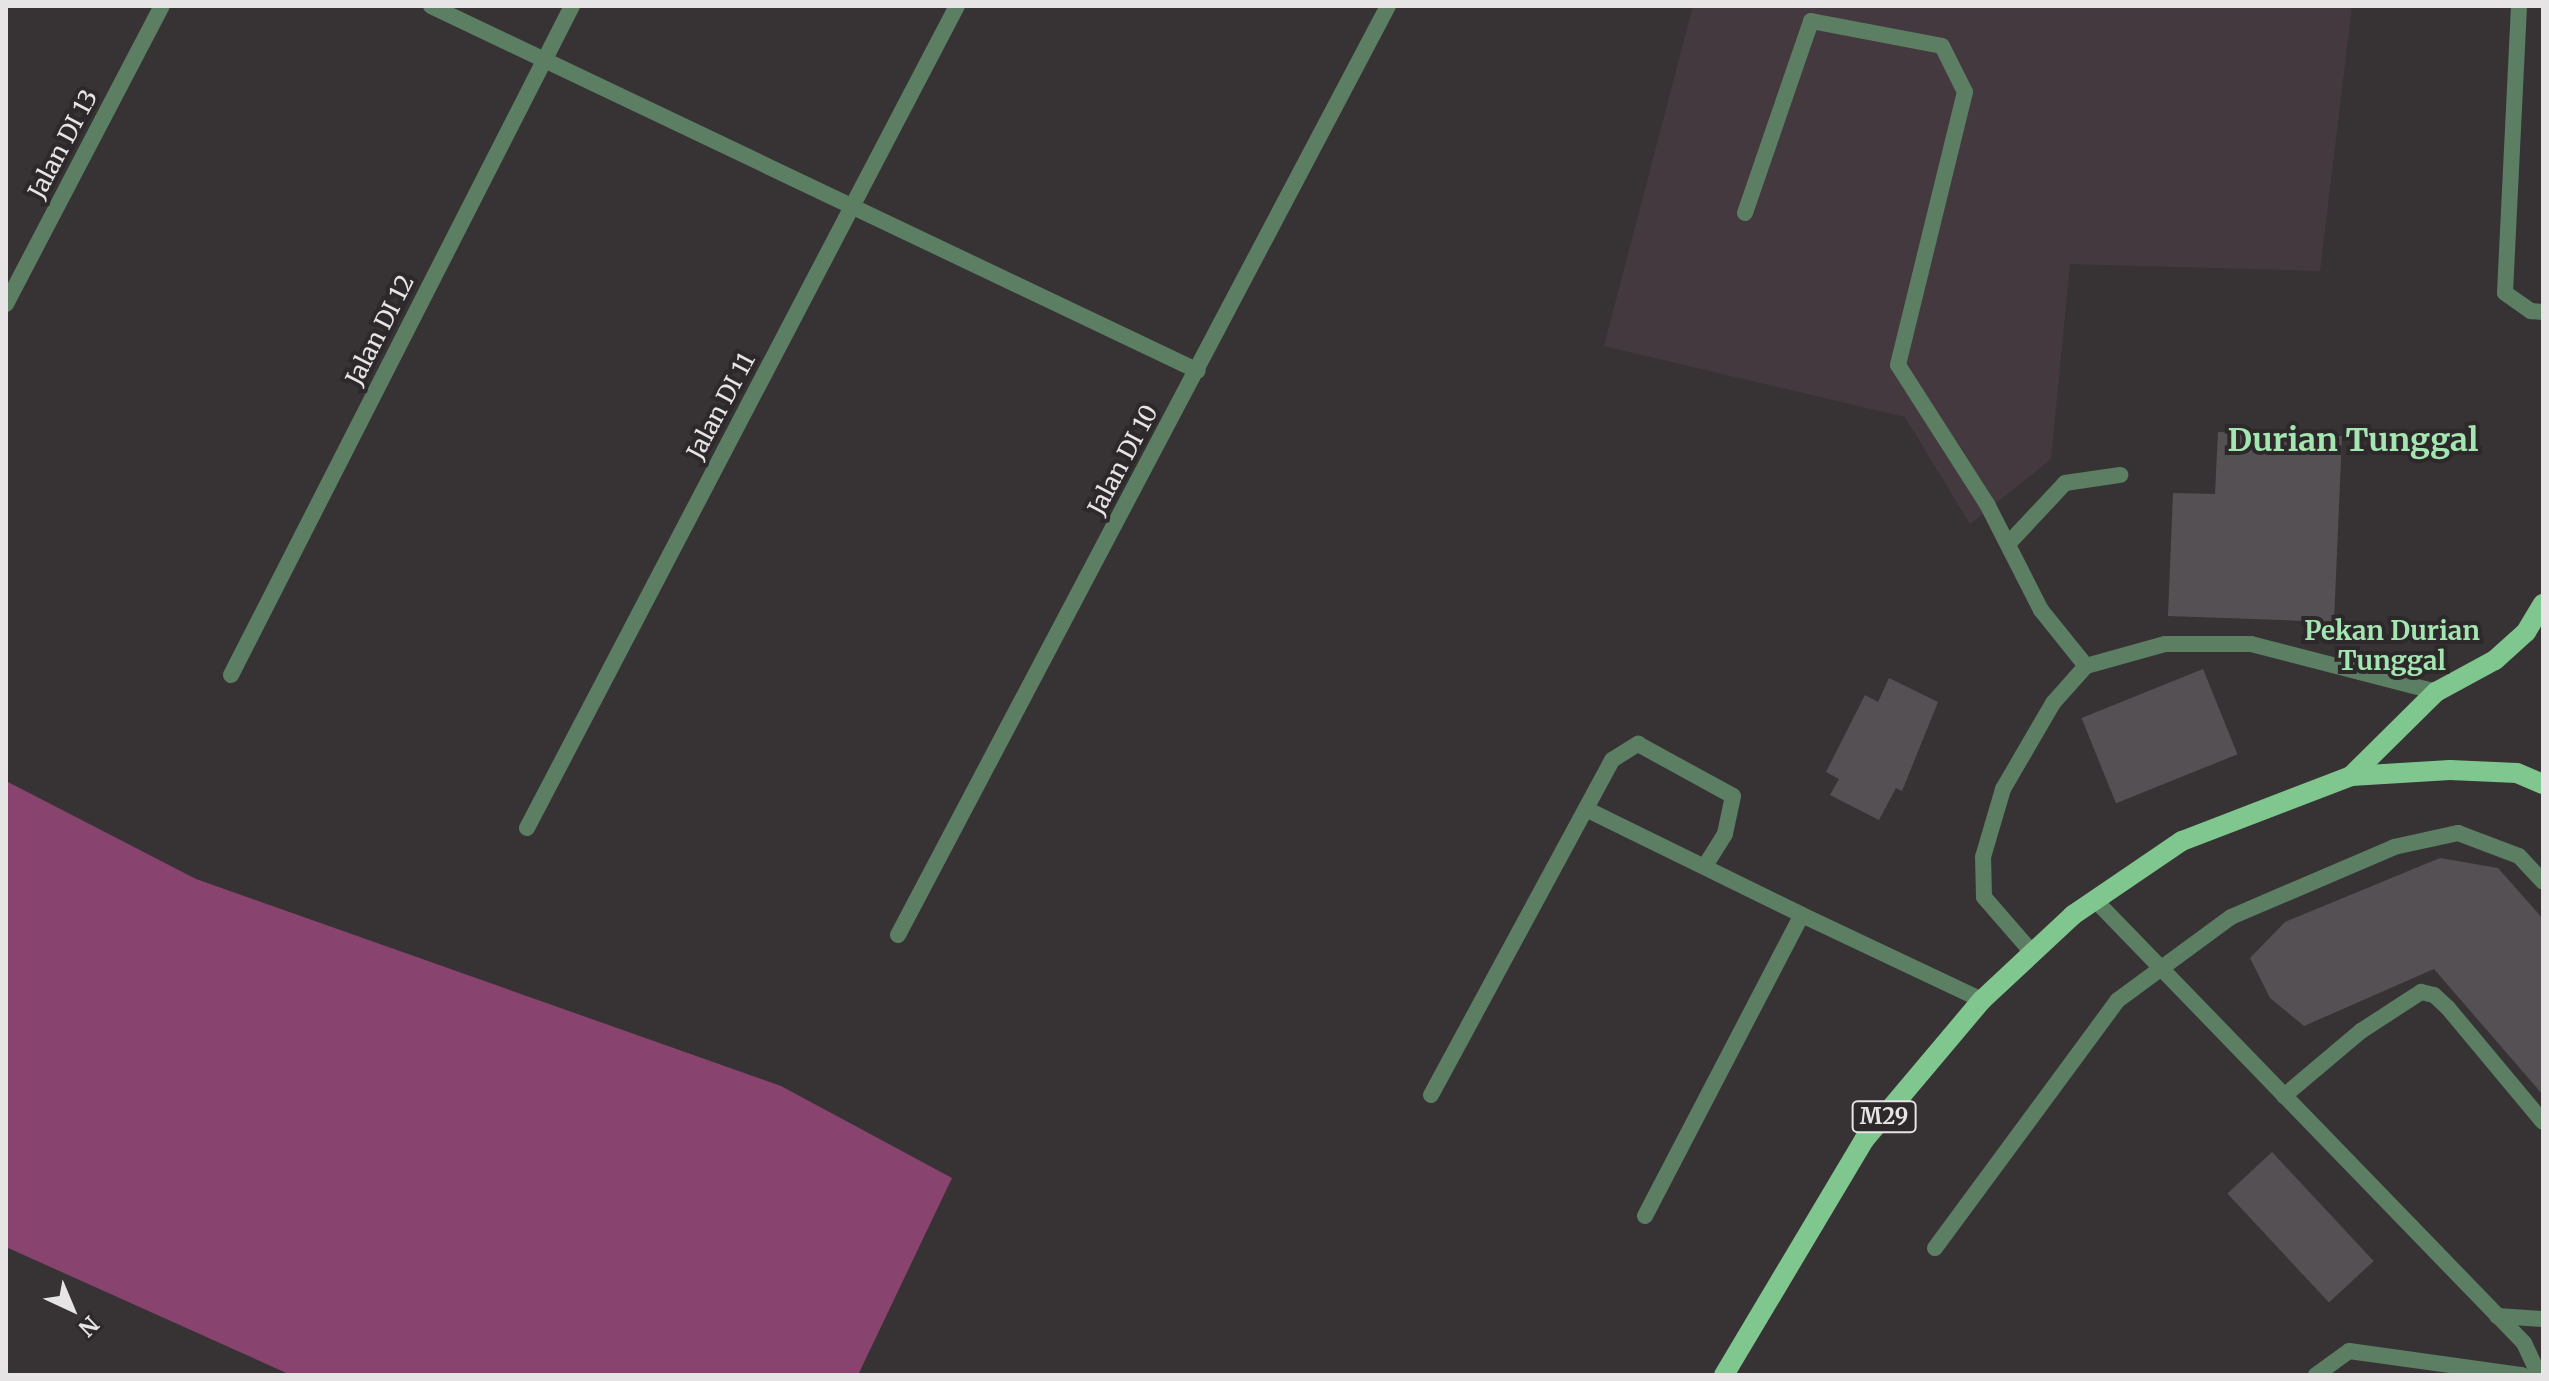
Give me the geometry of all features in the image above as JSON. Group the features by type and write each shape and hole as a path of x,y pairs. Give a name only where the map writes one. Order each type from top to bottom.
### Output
{"main road":[{"path":"2351,776 2436,692 2495,660 2526,632 2543,604"},
{"path":"2351,776 2476,771 2517,773 2543,784"},
{"name":"M29","path":"1724,1375 1864,1140 1982,1000 2030,950 2182,841 2351,776"}],"street":[{"name":"Jalan DI 13","path":"6,304 162,6"},
{"path":"431,6 1198,371"},
{"name":"Jalan DI 12","path":"231,675 572,6"},
{"name":"Jalan DI 11","path":"527,828 957,6"},
{"name":"Jalan DI 10","path":"898,935 1388,6"},
{"path":"2519,6 2505,293 2531,311 2543,312"},
{"path":"1745,213 1811,21 1942,46 1965,92 1898,365 2008,544 2041,610 2086,666"},
{"path":"2008,544 2065,483 2120,475"},
{"path":"2030,950 1984,897 1983,857 2003,789 2053,703 2086,666 2165,644 2251,644 2436,692"},
{"path":"1431,1095 1588,810 1612,760 1638,744 1733,796 1725,834 1706,864"},
{"path":"1588,810 1706,864 1802,915 1982,1000"},
{"path":"1935,1248 2118,1000 2231,917 2394,847 2458,833 2519,856 2543,882"},
{"path":"2096,901 2524,1343 2539,1375"},
{"path":"1645,1216 1802,915"},
{"path":"2284,1096 2361,1031 2421,992 2434,995 2448,1008 2543,1122"},
{"path":"2497,1316 2543,1319"},
{"path":"2316,1375 2349,1351 2522,1375"}],"shaded area":[{"path":"1693,6 2352,6 2320,271 2070,264 2051,459 1970,524 1905,417 1604,346"},
{"path":"6,781 196,879 781,1086 952,1178 858,1375 291,1375 6,1247"}],"building":[{"path":"2218,432 2342,436 2334,622 2168,616 2173,493 2215,494"},
{"path":"2203,669 2237,754 2116,803 2082,718"},
{"path":"1889,678 1938,702 1902,791 1896,788 1879,820 1830,795 1839,779 1826,772 1865,695 1878,702"},
{"path":"2440,858 2498,868 2543,919 2543,1095 2434,969 2304,1026 2270,998 2250,958 2285,922"},
{"path":"2272,1152 2374,1261 2329,1303 2227,1194"}],"district":[{"name":"Durian Tunggal","path":"2353,440"},
{"name":"Pekan Durian Tunggal","path":"2392,646"}]}
